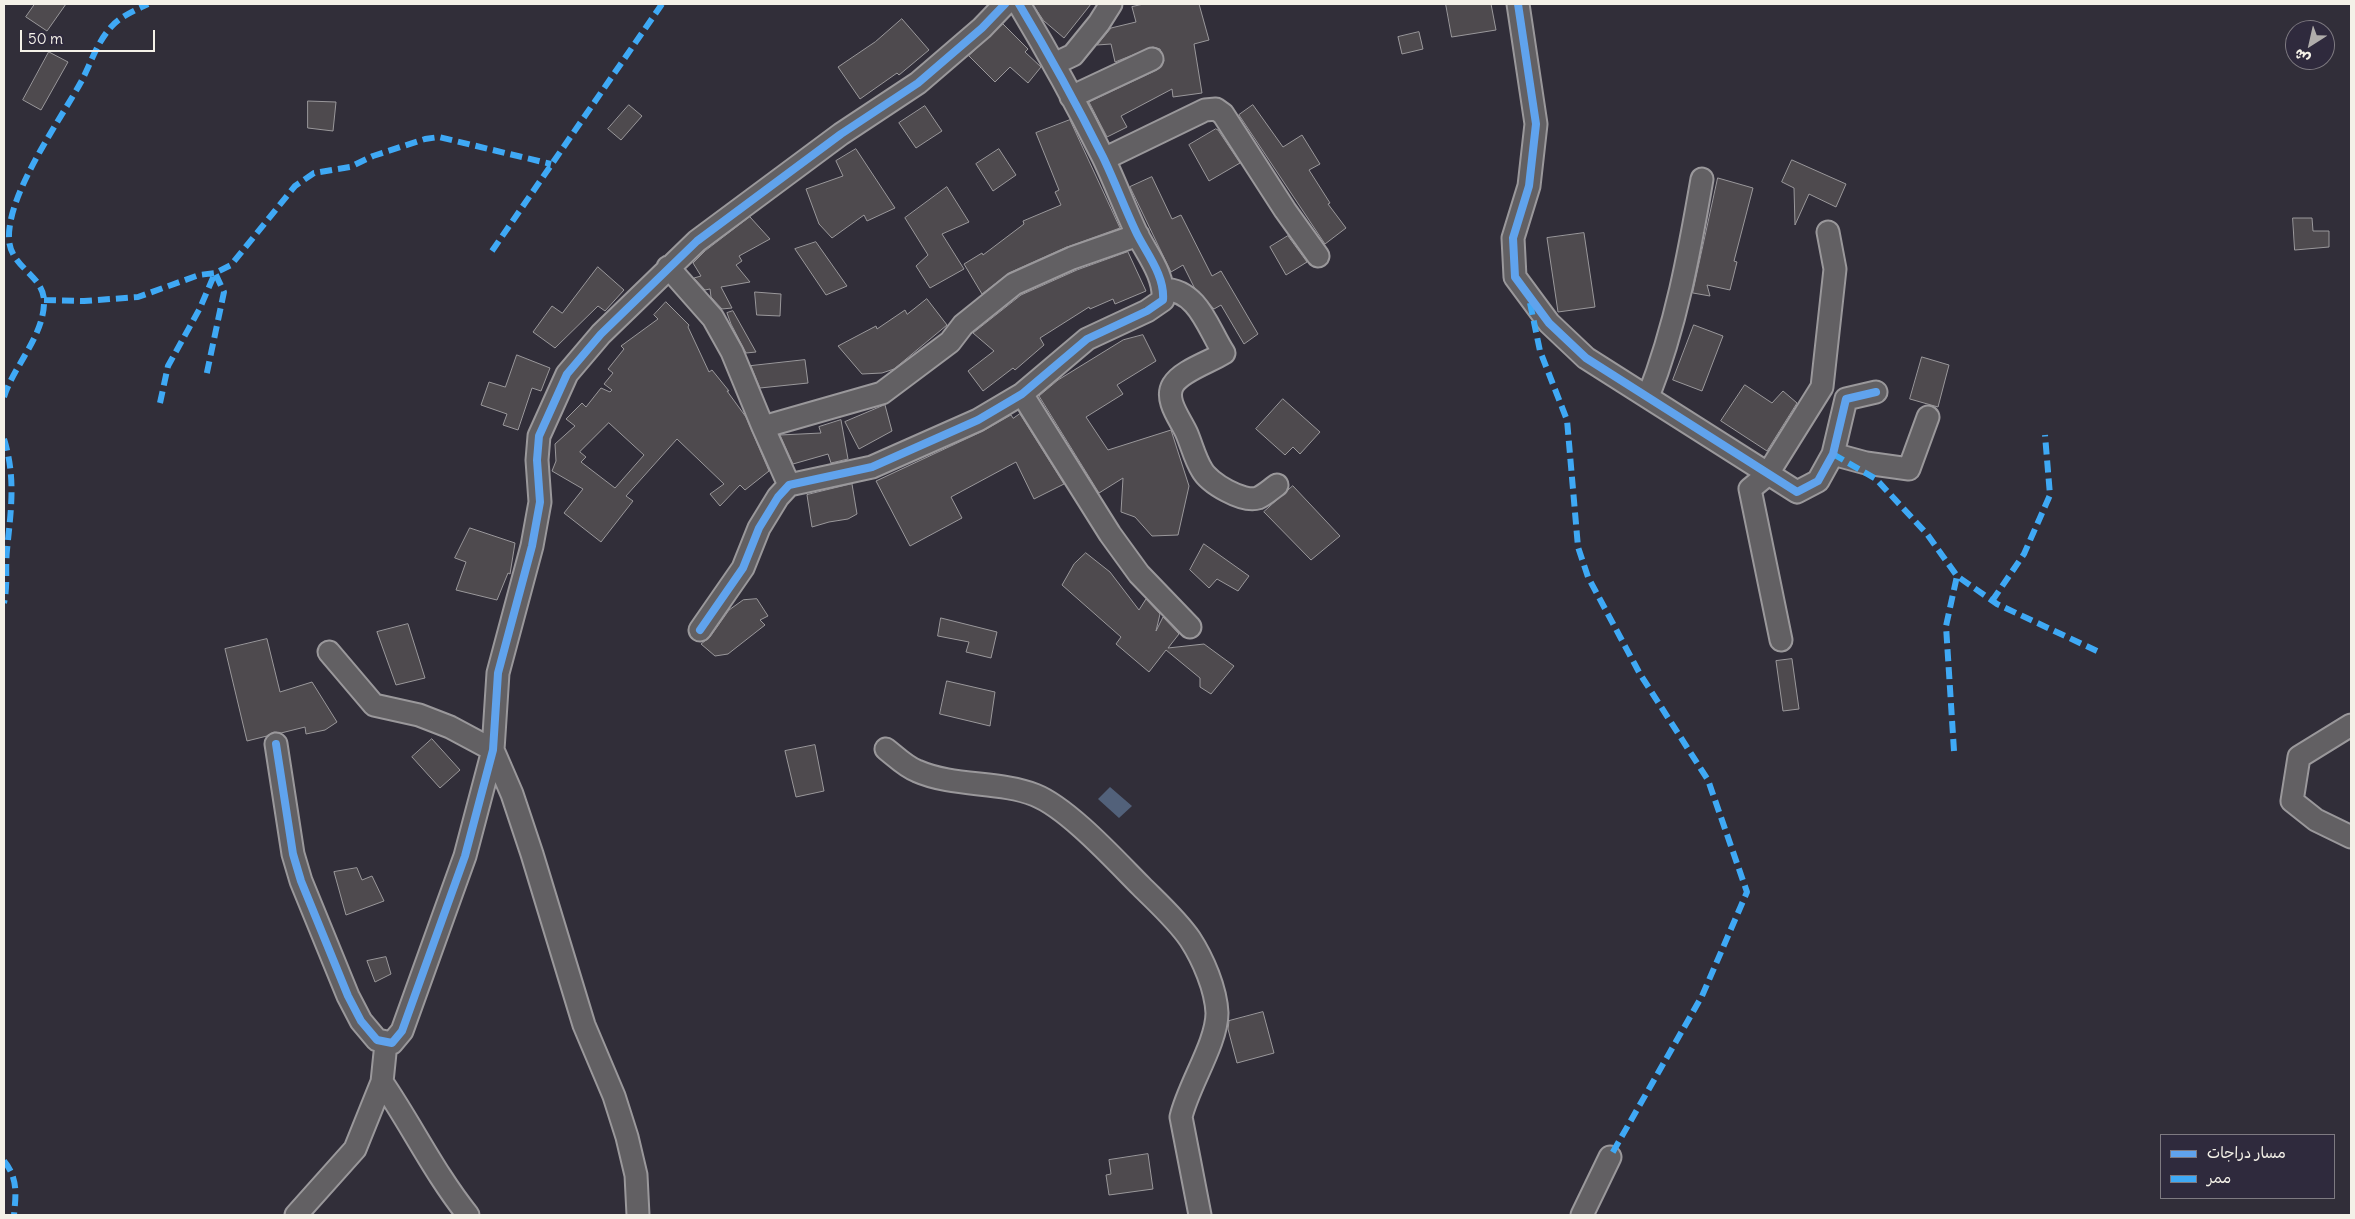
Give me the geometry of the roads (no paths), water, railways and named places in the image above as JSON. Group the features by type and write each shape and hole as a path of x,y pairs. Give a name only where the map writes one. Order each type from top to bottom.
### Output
{"street":[{"path":"276,744 294,854 301,881 318,925 361,1020 369,1033 377,1040 392,1043 402,1031 465,856 493,750 498,673 532,546 540,502 537,460 539,436 567,374 601,334 668,267 697,241 841,134 918,83 982,28 1005,4"},
{"path":"700,630 743,568 759,528 778,497 789,485 872,467 978,420 1022,394 1087,339 1157,305 1163,300 1163,289 1154,264 1138,235 1104,159 1054,64 1019,4"},
{"path":"1054,64 1073,55 1099,23 1111,4"},
{"path":"1518,4 1536,124 1528,186 1513,238 1515,277 1549,322 1586,358 1767,475 1797,492 1818,481 1833,454 1846,399 1876,392"},
{"path":"1071,97 1152,58"},
{"path":"1104,159 1205,110 1216,108 1223,114 1285,210 1318,256"},
{"path":"1648,398 1665,353 1686,272 1702,179"},
{"path":"1781,640 1750,489 1767,475 1822,387 1835,269 1828,232"},
{"path":"763,427 882,393 950,342 963,324 1014,284 1072,258 1138,235"},
{"path":"668,267 713,318 732,352 789,485"},
{"path":"1163,289 1182,293 1196,304 1224,353 1182,374 1174,382 1170,392 1172,404 1202,470 1225,489 1250,498 1263,495 1277,485"},
{"path":"1022,394 1110,534 1139,574 1190,627"},
{"path":"1833,454 1866,463 1909,469 1928,417"},
{"path":"329,652 374,705 419,715 450,727 493,750 512,794 532,854 584,1025 614,1096 627,1137 636,1174 638,1215"},
{"path":"2351,726 2298,758 2292,801 2316,820 2351,837"},
{"path":"886,749 916,771 963,783 1035,795 1059,810 1102,846 1189,938 1205,967 1217,1014 1210,1041 1184,1102 1181,1117 1200,1215"},
{"path":"296,1215 355,1149 382,1082 386,1043"},
{"path":"382,1082 408,1119 448,1191 468,1215"},
{"path":"1582,1215 1610,1156"}],"water":[{"path":"1110,787 1132,806 1119,818 1098,799"}]}
